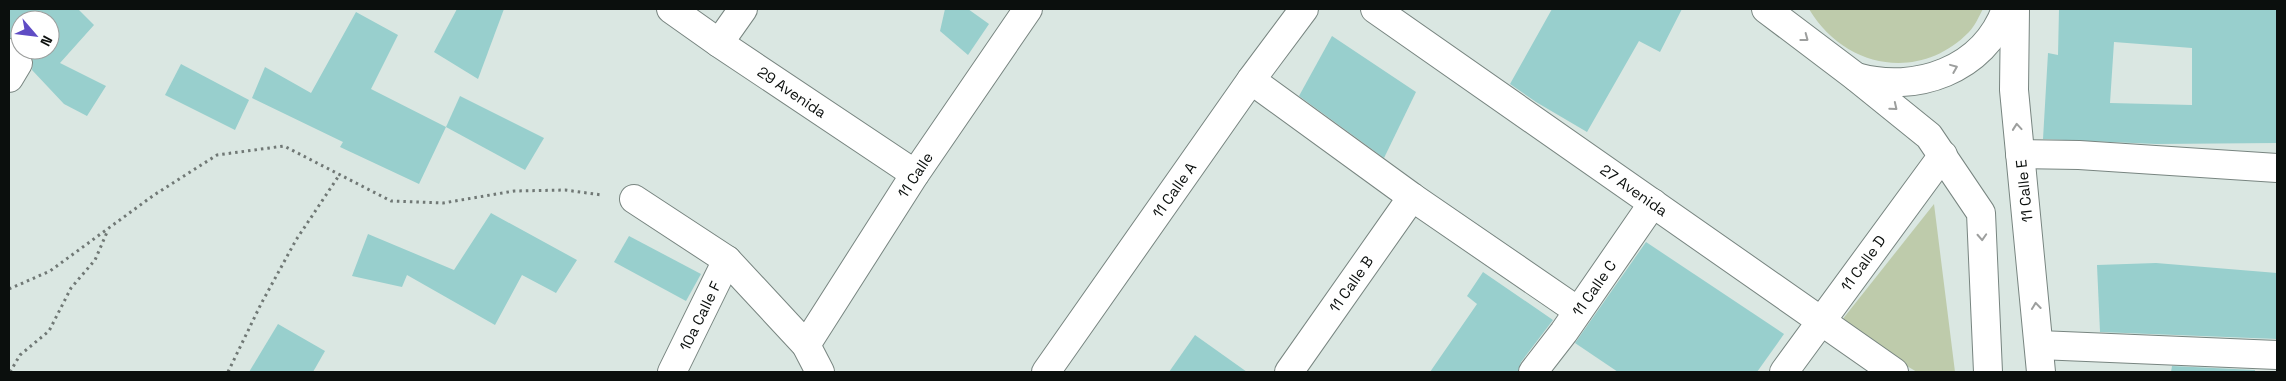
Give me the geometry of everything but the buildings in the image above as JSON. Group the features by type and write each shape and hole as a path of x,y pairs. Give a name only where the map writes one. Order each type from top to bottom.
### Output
{"street":[{"name":"29 Avenida","path":"671,9 718,44 915,174"},
{"path":"718,44 743,9"},
{"name":"11 Calle","path":"806,345 915,174 1028,9"},
{"name":"11 Calle A","path":"1046,372 1251,80 1304,9"},
{"name":"27 Avenida","path":"1375,9 1894,372"},
{"path":"1766,9 1856,76 1929,136 1981,213 1988,372"},
{"path":"1856,76 1872,81 1920,82 1966,63 1999,28 2006,9"},
{"name":"11 Calle E","path":"2015,9 2014,90 2041,372"},
{"path":"1251,80 1578,312"},
{"path":"2020,154 2079,155 2277,168"},
{"name":"11 Calle D","path":"1784,372 1943,155"},
{"name":"11 Calle B","path":"1289,372 1412,196"},
{"path":"634,199 727,260 806,345 820,372"},
{"name":"11 Calle C","path":"1533,372 1578,312 1653,203"},
{"name":"10a Calle F","path":"672,372 727,260"},
{"path":"2039,345 2277,355"}],"path":[{"path":"9,289 50,272 154,195 217,155 284,146 391,201 443,203 514,190 565,190 634,199"},
{"path":"228,372 261,304 296,240 340,174"},
{"path":"10,372 20,355 49,330 71,288 95,260 108,230"}],"green space":[{"path":"1809,9 1983,9 1971,30 1949,48 1928,58 1906,63 1883,62 1862,56 1842,45 1824,29"},
{"path":"1934,204 1955,372 1917,372 1838,325"}]}
